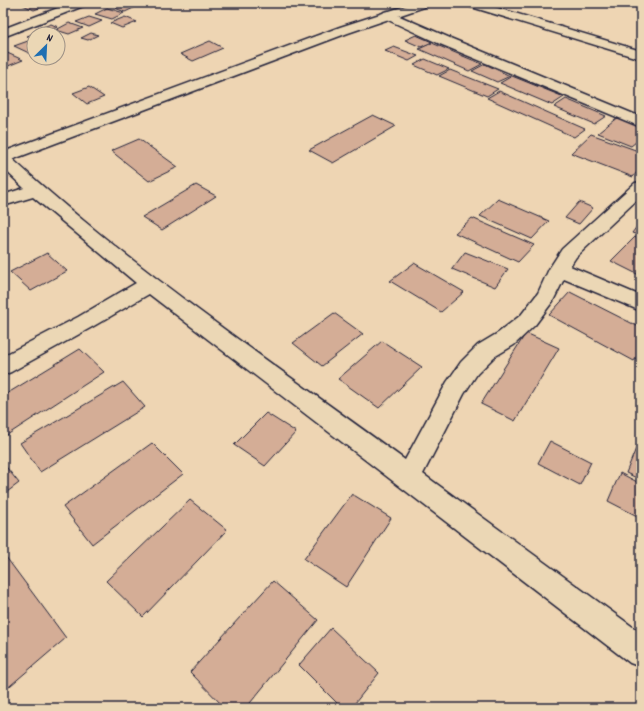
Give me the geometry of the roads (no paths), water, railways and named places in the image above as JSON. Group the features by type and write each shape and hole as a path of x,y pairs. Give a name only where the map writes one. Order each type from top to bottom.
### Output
{"street":[{"path":"3,33 82,3"},
{"path":"426,3 273,56 3,158 36,190 150,284 292,392 641,652"},
{"path":"469,3 641,55"},
{"path":"388,15 641,122"},
{"path":"3,18 20,26"},
{"path":"408,477 455,388 469,368 486,351 506,339 528,320 546,296 559,269 575,248 641,186"},
{"path":"3,201 36,190"},
{"path":"559,269 641,304"},
{"path":"3,366 85,322 150,284"}]}
